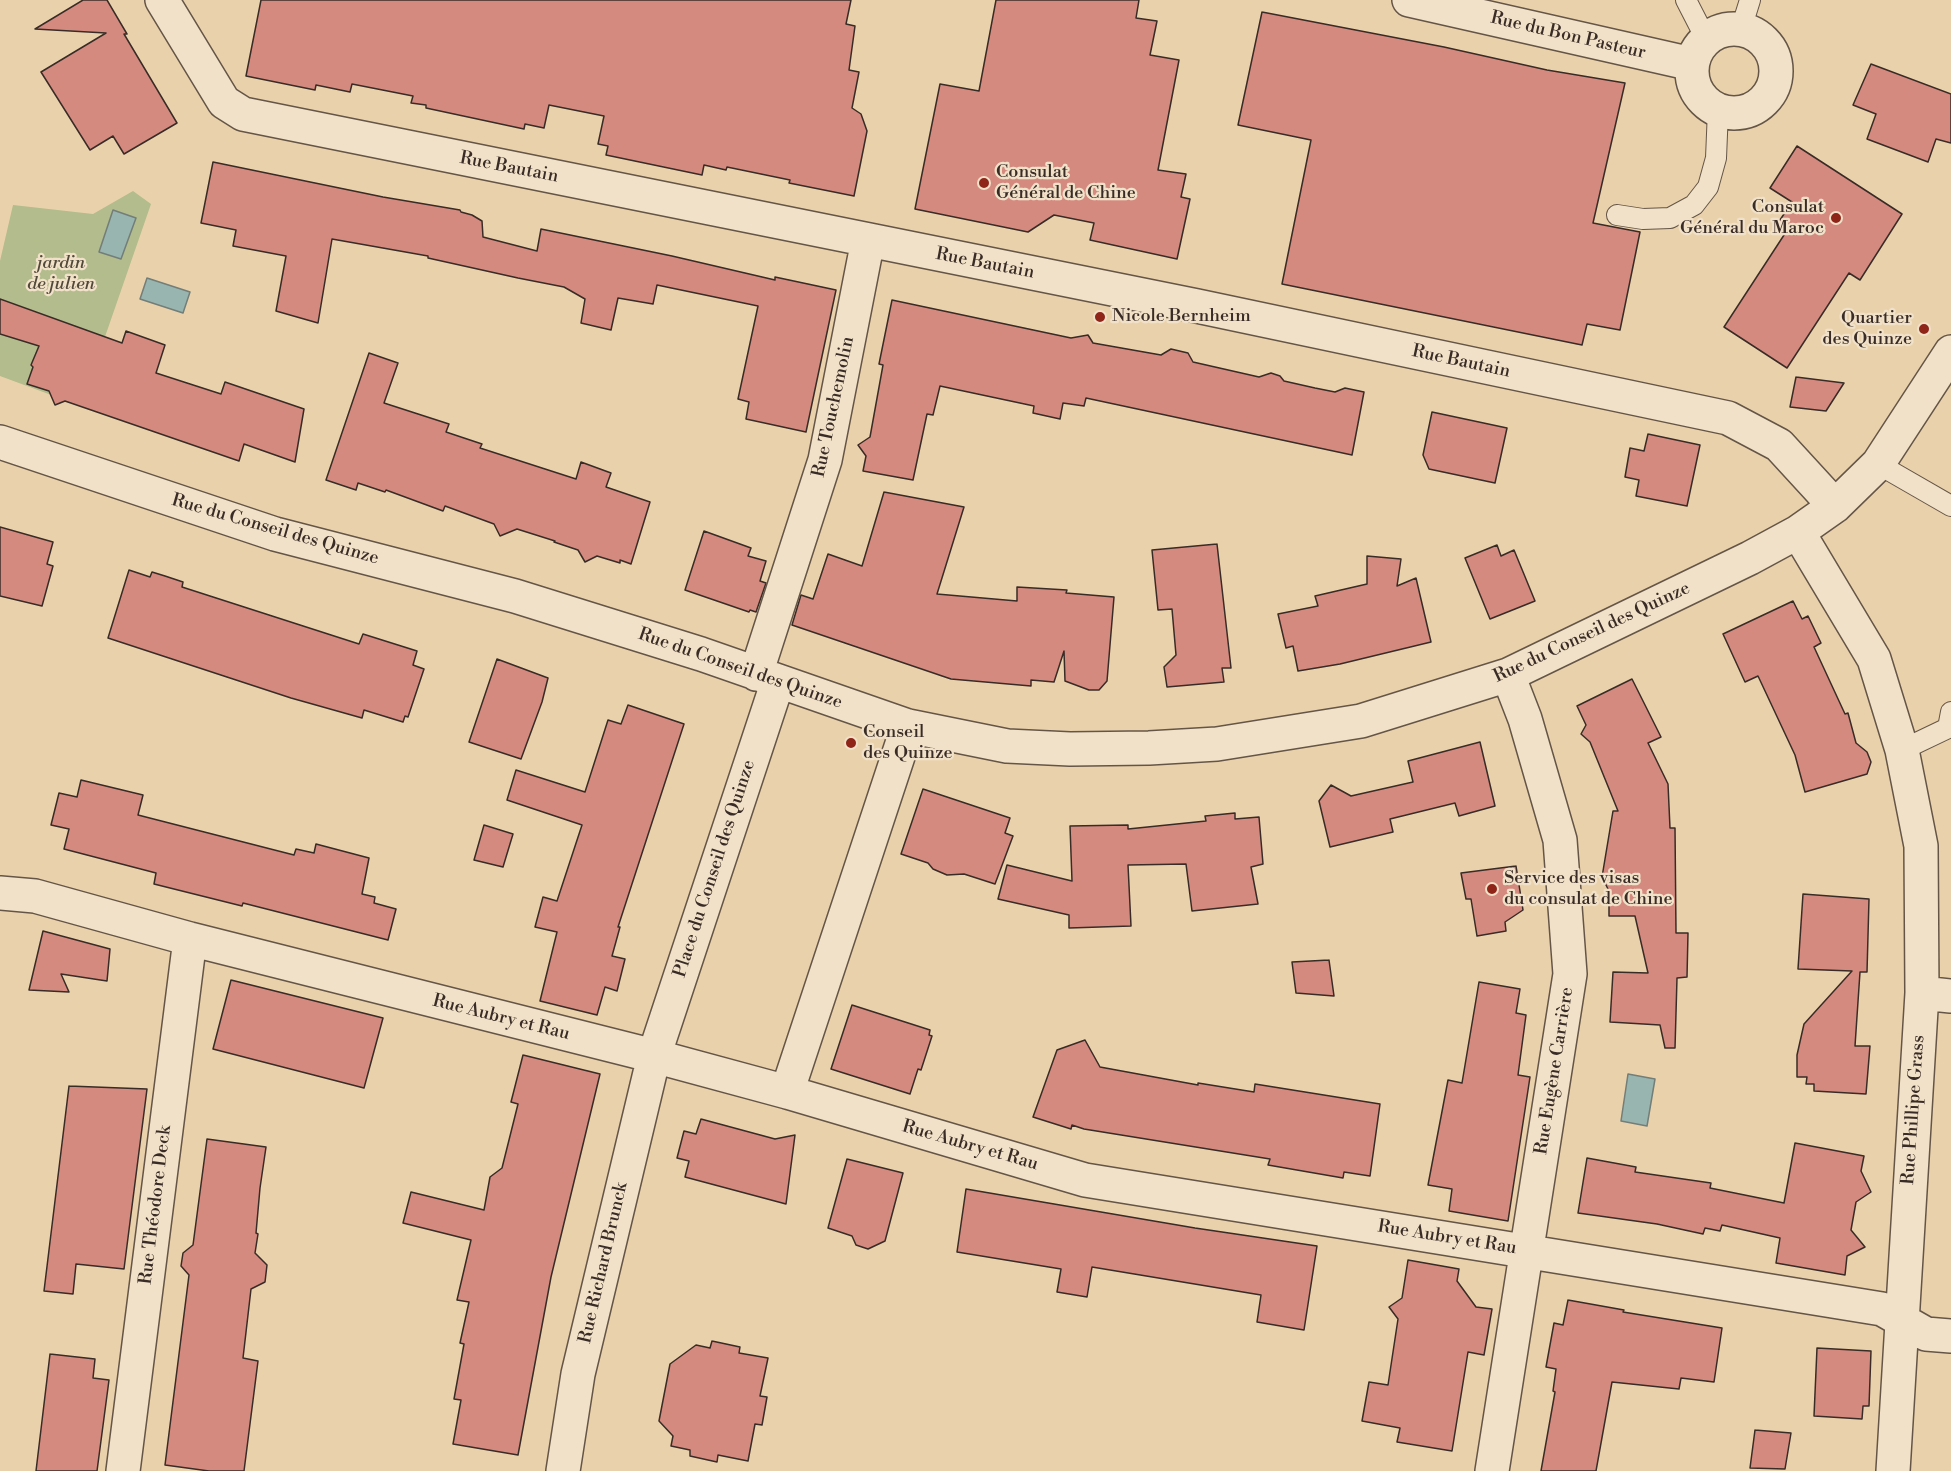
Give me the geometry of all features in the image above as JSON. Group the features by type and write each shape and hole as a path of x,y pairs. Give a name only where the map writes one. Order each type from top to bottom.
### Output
{"street":[{"name":"Rue Bautain","path":"162,0 224,102 243,114 1186,304 1728,418 1779,445 1835,506"},
{"name":"Rue du Bon Pasteur","path":"1409,0 1699,51"},
{"path":"1746,14 1754,34 1765,42 1773,55 1777,68 1775,82 1769,95 1759,106 1746,112 1731,113 1718,110 1706,103 1697,91 1692,78 1699,51 1717,32 1728,29 1746,14"},
{"name":"Rue Touchemolin","path":"767,677 825,460 868,240"},
{"name":"Rue du Conseil des Quinze","path":"0,442 275,534 515,596 701,654 908,726 1007,746 1070,749 1149,748 1217,744 1361,721 1508,675 1750,558 1798,532 1835,506 1878,464 1951,352"},
{"name":"Rue Phillipe Grass","path":"1798,532 1874,659 1902,750 1921,846 1936,994 1901,1320 1893,1471"},
{"name":"Rue Eugène Carrière","path":"1492,1471 1570,974 1560,840 1525,719 1508,675"},
{"name":"Place du Conseil des Quinze","path":"654,1056 767,677"},
{"path":"787,1092 908,726"},
{"name":"Rue Aubry et Rau","path":"0,893 35,896 190,939 654,1056 787,1092 1085,1180 1882,1309 1926,1334 1951,1336"},
{"name":"Rue Théodore Deck","path":"123,1471 190,939"},
{"name":"Rue Richard Brunck","path":"563,1471 578,1374 654,1056"}],"lane":[{"path":"1686,0 1699,51"},
{"path":"1617,215 1643,219 1670,218 1694,205 1708,187 1716,158 1718,110"},
{"path":"1878,464 1951,506"},
{"path":"1902,750 1948,728 1951,712"}],"green space":[{"name":"jardin de julien","path":"133,191 151,204 81,406 0,376 0,261 13,205 93,214"}],"water":[{"path":"113,210 136,218 121,259 99,252"},
{"path":"147,278 190,292 183,313 140,299"},
{"path":"1628,1074 1655,1079 1647,1126 1621,1121"}],"building":[{"path":"83,0 107,0 127,34 124,34 177,123 124,154 113,136 90,150 41,72 106,33 35,29"},
{"path":"261,0 851,0 846,24 855,26 849,70 859,72 852,108 861,114 867,131 854,196 727,167 726,170 704,165 702,175 606,155 608,146 598,144 604,116 549,105 544,128 525,124 524,129 426,108 426,105 411,103 413,96 352,84 350,92 316,85 315,90 246,76"},
{"path":"996,0 1139,0 1136,18 1157,21 1150,55 1179,60 1158,170 1186,174 1181,197 1190,199 1177,259 1090,240 1094,223 1054,215 1028,232 915,209 940,84 979,91"},
{"path":"1262,12 1444,47 1547,70 1625,83 1593,223 1640,232 1620,330 1587,324 1582,345 1282,284 1311,140 1238,125"},
{"path":"1871,64 1951,94 1951,143 1936,139 1928,162 1867,139 1876,114 1853,105"},
{"path":"1797,146 1902,214 1860,280 1849,273 1787,368 1724,327 1786,232 1776,226 1792,202 1770,188"},
{"path":"213,162 383,197 460,210 482,221 483,237 537,251 541,229 775,280 775,277 836,290 806,432 746,419 749,402 738,399 758,306 657,285 653,304 618,298 611,330 581,323 585,299 564,287 428,258 428,256 332,239 318,323 276,311 286,256 233,246 236,230 201,223"},
{"path":"0,299 122,343 126,331 165,345 156,373 221,394 225,382 304,409 295,462 244,444 239,461 65,401 55,405 49,391 27,384 33,367 31,365 39,346 0,334"},
{"path":"892,300 1071,338 1088,335 1093,343 1161,355 1171,349 1188,353 1193,362 1259,377 1271,373 1280,376 1284,381 1335,392 1345,388 1364,392 1352,455 1086,398 1084,406 1063,403 1060,419 1033,413 1034,406 940,386 933,415 927,414 913,480 863,471 866,456 858,445 870,437 883,365 879,364"},
{"path":"369,353 398,363 384,403 449,424 446,432 482,444 480,448 576,479 581,462 611,473 606,487 650,502 631,564 597,556 585,562 578,550 517,529 500,536 494,524 445,506 443,511 386,490 385,492 358,483 356,490 326,480"},
{"path":"1796,377 1844,383 1826,411 1790,407"},
{"path":"1432,412 1507,428 1495,483 1429,469 1423,455"},
{"path":"1648,434 1700,445 1687,506 1636,496 1639,480 1625,477 1630,448 1644,451"},
{"path":"884,492 964,507 937,594 1017,601 1017,587 1067,590 1066,593 1114,597 1107,681 1099,690 1089,690 1065,681 1064,651 1054,682 1031,680 1031,686 951,679 792,625 801,595 813,599 828,554 862,566"},
{"path":"0,527 53,542 47,564 53,566 42,606 0,596"},
{"path":"704,531 751,548 748,556 766,561 760,581 766,583 756,612 750,610 749,612 685,590"},
{"path":"1217,544 1231,668 1222,668 1224,682 1167,687 1164,667 1176,655 1172,609 1158,610 1152,550"},
{"path":"1497,545 1501,556 1514,550 1535,601 1490,619 1465,558"},
{"path":"1367,556 1401,559 1397,586 1416,578 1431,642 1340,664 1298,671 1293,646 1286,648 1278,614 1318,606 1315,596 1367,584"},
{"path":"129,570 150,577 152,572 165,576 183,582 182,587 359,644 363,634 417,651 413,665 424,669 408,717 405,716 403,722 364,710 362,718 291,698 108,638"},
{"path":"1793,601 1802,619 1808,616 1821,643 1814,647 1845,714 1848,713 1856,743 1867,752 1871,762 1867,774 1805,792 1795,755 1758,676 1745,682 1723,634"},
{"path":"497,659 548,678 542,702 521,759 469,742"},
{"path":"1632,679 1661,737 1648,743 1668,784 1670,828 1675,828 1676,933 1688,933 1687,977 1677,978 1675,1048 1665,1048 1660,1025 1610,1022 1613,972 1648,973 1635,916 1609,916 1609,891 1602,877 1613,811 1618,811 1590,742 1581,734 1586,725 1577,706"},
{"path":"628,705 684,724 618,927 620,927 612,956 625,959 617,991 605,987 597,1015 540,1001 557,932 535,927 543,897 557,901 582,825 507,800 516,770 585,792 608,720 621,724"},
{"path":"1480,742 1495,806 1459,816 1455,803 1390,819 1393,832 1330,847 1319,801 1331,785 1351,796 1413,782 1408,761"},
{"path":"81,780 143,795 138,815 294,855 296,849 314,853 316,844 369,858 362,894 375,897 374,903 396,909 388,940 243,903 242,906 154,884 156,873 64,849 69,829 51,825 59,793 77,797"},
{"path":"923,789 1010,818 1005,833 1013,836 995,884 964,874 947,875 933,869 928,863 901,854"},
{"path":"1235,813 1235,819 1259,817 1263,864 1251,867 1258,904 1192,911 1186,864 1128,865 1131,926 1069,928 1069,915 998,899 1007,865 1072,881 1070,826 1128,825 1128,829 1206,821 1205,816"},
{"path":"484,825 513,834 503,867 474,860"},
{"name":"Service des visas du consulat de Chine","path":"1516,866 1523,910 1505,922 1506,931 1477,936 1471,899 1466,899 1461,873"},
{"path":"1803,894 1869,899 1867,972 1860,972 1855,1046 1870,1046 1866,1094 1814,1091 1814,1084 1806,1084 1807,1077 1797,1077 1797,1055 1804,1024 1852,971 1798,969"},
{"path":"43,931 110,949 107,981 61,974 69,992 29,990"},
{"path":"1329,960 1334,996 1296,993 1292,962"},
{"path":"231,980 383,1018 364,1088 213,1049"},
{"path":"1479,982 1520,989 1516,1013 1526,1015 1518,1075 1530,1077 1508,1221 1449,1211 1452,1189 1428,1185 1448,1080 1462,1083"},
{"path":"852,1005 930,1030 929,1035 932,1036 910,1094 831,1069"},
{"path":"1085,1040 1100,1067 1198,1085 1198,1083 1254,1092 1255,1084 1380,1104 1370,1176 1344,1172 1343,1178 1268,1165 1270,1159 1084,1129 1072,1125 1071,1129 1033,1117 1057,1050"},
{"path":"523,1055 600,1074 551,1277 518,1455 453,1444 461,1400 454,1399 464,1344 460,1343 469,1302 457,1300 471,1240 403,1223 411,1192 484,1210 490,1177 502,1168 518,1104 511,1102"},
{"path":"69,1086 147,1089 124,1269 76,1264 73,1294 44,1291"},
{"path":"701,1119 775,1139 795,1135 786,1204 685,1177 689,1161 677,1158 684,1131 696,1134"},
{"path":"207,1139 266,1147 255,1253 267,1265 265,1282 251,1289 243,1358 258,1361 244,1471 209,1471 165,1465 189,1275 181,1266 183,1253 193,1245"},
{"path":"1795,1143 1864,1156 1861,1171 1871,1192 1856,1202 1851,1230 1865,1247 1847,1256 1845,1275 1776,1263 1780,1238 1722,1225 1720,1231 1705,1228 1703,1234 1657,1224 1578,1213 1587,1158 1636,1167 1635,1172 1711,1183 1710,1188 1784,1203"},
{"path":"847,1159 903,1173 885,1241 868,1249 856,1245 852,1236 828,1228"},
{"path":"966,1189 1317,1246 1304,1330 1257,1322 1261,1295 1092,1267 1087,1297 1057,1292 1061,1269 957,1252"},
{"path":"1408,1260 1459,1269 1457,1281 1476,1307 1492,1309 1484,1355 1468,1352 1452,1451 1397,1442 1400,1428 1362,1421 1369,1382 1388,1385 1398,1319 1389,1307 1402,1298"},
{"path":"1568,1300 1624,1310 1623,1312 1722,1328 1714,1382 1681,1378 1679,1389 1612,1382 1596,1471 1541,1471 1555,1392 1553,1391 1556,1369 1546,1367 1554,1323 1563,1325"},
{"path":"712,1341 740,1347 739,1353 768,1358 760,1396 767,1397 762,1425 755,1424 748,1461 718,1455 717,1462 690,1456 690,1450 671,1446 673,1436 659,1421 670,1364 696,1345 710,1348"},
{"path":"1817,1348 1871,1351 1869,1406 1863,1406 1862,1419 1814,1416"},
{"path":"50,1354 95,1359 93,1378 109,1380 97,1471 36,1471"},
{"path":"1755,1430 1791,1433 1785,1469 1750,1468"}],"place":[{"name":"Consulat Général de Chine","path":"984,183"},
{"name":"Consulat Général du Maroc","path":"1836,218"},
{"name":"Nicole Bernheim","path":"1100,317"},
{"name":"Quartier des Quinze","path":"1924,329"},
{"name":"Conseil des Quinze","path":"851,743"},
{"name":"Service des visas du consulat de Chine","path":"1492,889"}]}
